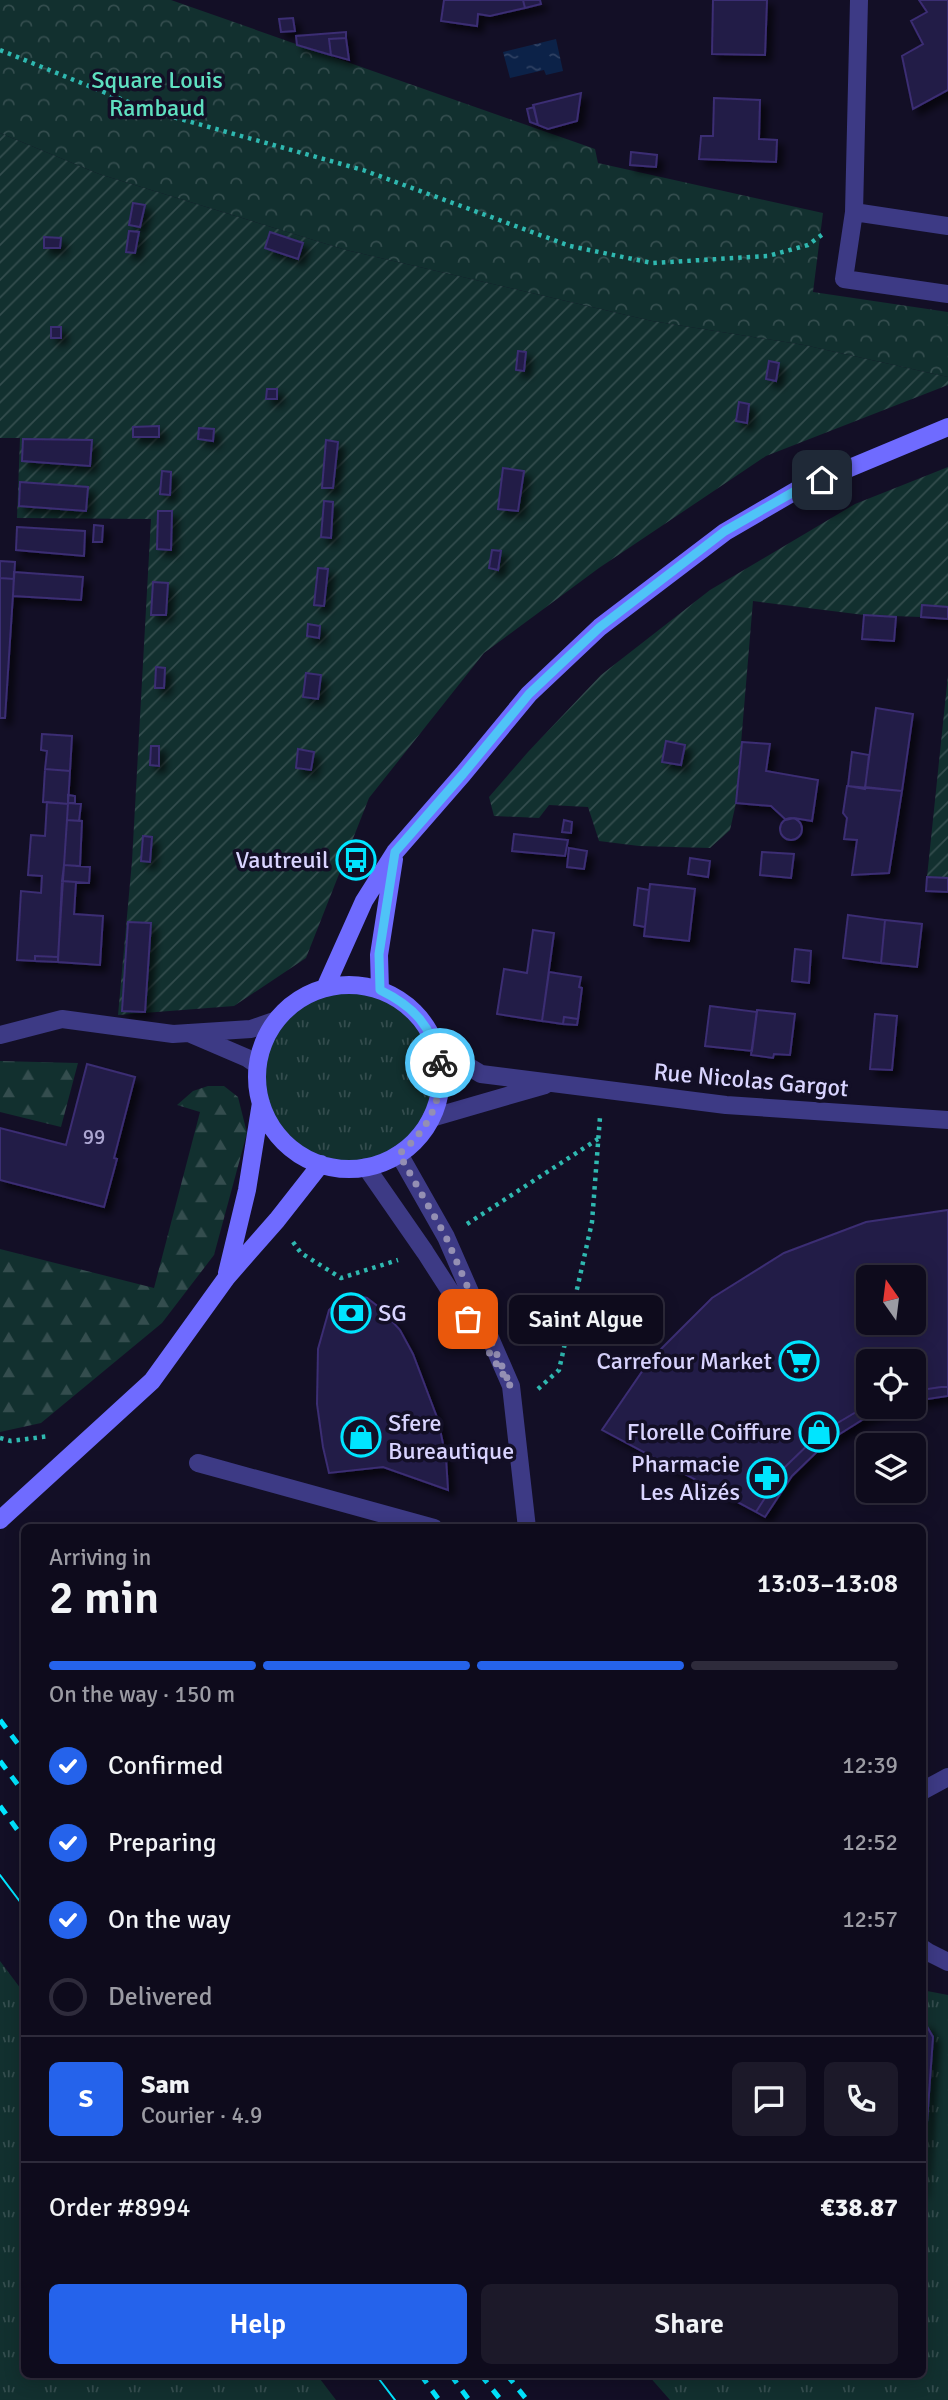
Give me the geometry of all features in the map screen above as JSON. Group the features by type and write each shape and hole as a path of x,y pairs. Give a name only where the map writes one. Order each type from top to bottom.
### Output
{"main road":[{"path":"324,988 364,901 395,852 529,694 600,627 725,531 797,490 948,427"},
{"path":"380,990 379,954 395,852"},
{"path":"227,1277 247,1189 261,1103 257,1075 262,1046 277,1020 298,1000 324,988 362,986 380,990 399,999 415,1012 436,1047 441,1082 438,1100 430,1118 423,1131 399,1154 383,1162 366,1167 344,1168 321,1164 294,1151 274,1130 261,1103"},
{"path":"0,1520 152,1381 227,1277 321,1164"}],"street":[{"path":"859,0 854,212 844,279 948,294"},
{"path":"854,212 948,226"},
{"path":"0,1035 62,1019 173,1034 251,1029 277,1020"},
{"path":"188,1032 247,1058 257,1065 257,1075"},
{"name":"Rue Nicolas Gargot","path":"436,1047 481,1074 726,1105 948,1120"},
{"name":"Rue Nicolas Gargot","path":"430,1118 551,1083"},
{"path":"399,1154 446,1237 511,1387 527,1524"},
{"path":"366,1167 425,1252 511,1387"},
{"path":"198,1463 419,1524"},
{"path":"926,1789 948,1777"},
{"path":"926,1951 948,1962"}],"path":[{"path":"0,50 148,110 363,170 570,246 652,263 768,256 807,245 854,212"},
{"path":"515,1411 559,1370 592,1222 602,1089"}],"green space":[{"name":"Square Louis Rambaud","path":"0,0 171,0 595,149 598,163 823,213 813,292 948,312 948,377 804,345 652,321 346,250 99,174 0,133"},
{"path":"0,133 99,174 346,250 652,321 804,345 948,377 948,385 766,456 599,568 484,653 369,798 306,958 234,1006 118,1015 132,861 151,519 17,518 20,438 0,438"},
{"path":"948,467 948,607 922,605 921,617 864,615 753,601 736,803 730,830 710,848 639,846 599,841 588,807 549,805 539,818 494,816 489,797 601,675 710,590 855,504"},
{"path":"948,675 948,878 927,877"},
{"path":"349,985 384,992 414,1012 434,1042 441,1077 434,1112 414,1142 384,1162 349,1169 314,1162 284,1142 264,1112 257,1077 264,1042 284,1012 314,992"},
{"path":"0,1061 78,1063 61,1127 0,1112"},
{"path":"208,1086 224,1086 238,1097 247,1133 214,1255 162,1323 41,1423 0,1432 0,1249 154,1288 200,1112 177,1105 193,1091"},
{"path":"0,1961 21,1989 21,2378 319,2378 336,2400 0,2400"},
{"path":"926,1991 948,1995 948,2400 670,2400 651,2378 926,2378"}],"water":[{"path":"556,39 563,71 546,75 544,70 510,78 503,52"}],"building":[{"path":"444,0 523,0 525,8 490,16 478,14 477,26 441,21"},
{"path":"523,0 540,0 541,4 525,8"},
{"path":"713,0 767,0 765,55 712,54"},
{"path":"919,0 948,0 948,90 913,109 902,56 923,44 911,21 927,12"},
{"path":"293,18 295,31 281,32 279,19"},
{"path":"346,32 346,38 329,39 331,55 297,45 296,36"},
{"path":"346,38 349,60 331,55 329,39"},
{"path":"581,93 577,121 548,129 538,125 533,105"},
{"path":"714,98 760,100 759,139 777,140 776,162 699,159 701,136 713,136"},
{"path":"534,107 538,125 530,122 527,109"},
{"path":"631,152 657,155 656,167 630,165"},
{"path":"133,203 145,205 140,227 129,225"},
{"path":"129,231 139,232 135,253 126,252"},
{"path":"270,232 303,243 298,259 265,248"},
{"path":"44,237 61,238 60,248 44,248"},
{"path":"51,327 61,327 61,338 51,338"},
{"path":"518,351 526,352 524,371 516,370"},
{"path":"769,361 779,363 776,381 766,379"},
{"path":"267,389 277,389 277,399 266,399"},
{"path":"739,402 749,404 747,423 736,421"},
{"path":"159,426 159,437 133,437 133,427"},
{"path":"199,428 214,429 213,441 198,439"},
{"path":"23,439 92,440 90,466 22,461"},
{"path":"326,440 338,442 333,488 322,488"},
{"path":"503,468 524,471 518,511 498,509"},
{"path":"162,471 171,472 170,495 160,494"},
{"path":"20,482 88,487 86,511 19,506"},
{"path":"324,501 333,502 331,538 321,537"},
{"path":"158,511 172,511 171,550 157,549"},
{"path":"94,525 103,526 102,542 93,542"},
{"path":"17,527 85,531 84,556 16,550"},
{"path":"492,550 501,551 498,570 489,568"},
{"path":"0,561 15,562 14,579 0,578"},
{"path":"318,568 328,569 324,606 314,605"},
{"path":"14,572 83,577 81,600 13,596"},
{"path":"0,578 14,579 5,718 0,718"},
{"path":"153,582 168,583 166,615 151,615"},
{"path":"922,605 948,607 948,619 921,617"},
{"path":"864,615 896,617 894,641 862,639"},
{"path":"308,624 320,626 319,638 307,636"},
{"path":"156,667 165,668 164,688 155,688"},
{"path":"306,673 321,675 318,699 303,697"},
{"path":"876,708 913,714 902,791 865,787"},
{"path":"42,734 72,736 70,771 45,769 47,751 41,750"},
{"path":"666,741 685,745 681,765 662,762"},
{"path":"742,742 770,744 766,771 818,780 812,821 794,818 786,820 771,806 736,803"},
{"path":"151,746 159,746 159,766 150,765"},
{"path":"298,749 314,752 311,770 296,768"},
{"path":"852,752 869,755 865,789 848,786"},
{"path":"45,769 70,771 68,804 43,802"},
{"path":"847,786 902,791 889,873 852,875 857,840 844,839 847,818 843,813"},
{"path":"68,795 75,796 75,803 68,803"},
{"path":"47,802 68,804 58,957 35,956 35,961 17,960 21,891 41,893 42,876 28,875 31,835 45,836"},
{"path":"68,803 81,804 79,821 67,820"},
{"path":"791,818 799,821 802,829 799,837 791,840 783,837 780,829 783,821"},
{"path":"67,820 82,821 80,866 64,865"},
{"path":"564,820 572,822 571,833 562,832"},
{"path":"514,834 568,840 565,856 512,851"},
{"path":"143,836 152,837 150,862 141,861"},
{"path":"569,848 587,851 584,869 567,867"},
{"path":"762,852 794,854 791,878 760,875"},
{"path":"690,858 710,861 708,877 688,874"},
{"path":"64,865 90,867 89,883 62,881"},
{"path":"927,877 948,878 948,892 926,891"},
{"path":"62,881 76,882 74,914 103,916 100,965 58,962"},
{"path":"650,884 695,889 689,941 644,936"},
{"path":"638,888 649,890 645,927 634,925"},
{"path":"848,915 885,920 881,963 843,958"},
{"path":"885,920 922,924 917,967 881,963"},
{"path":"128,922 151,923 145,1012 122,1011"},
{"path":"533,930 554,933 542,1021 497,1014 504,969 527,973"},
{"path":"795,949 811,951 809,983 792,981"},
{"path":"35,956 58,957 58,962 35,961"},
{"path":"549,972 581,977 578,1019 564,1017 563,1024 542,1021"},
{"path":"710,1006 757,1012 752,1051 705,1046"},
{"path":"757,1010 795,1014 790,1055 774,1054 773,1058 751,1055"},
{"path":"875,1014 897,1016 892,1070 870,1069"},
{"path":"564,1017 578,1019 577,1025 563,1024"},
{"path":"87,1064 135,1077 104,1207 0,1180 0,1128 66,1145"},
{"name":"Carrefour Market","path":"948,1210 948,1386 926,1389 926,1349 856,1349 856,1412 819,1434 784,1468 756,1512 602,1430 650,1360 712,1298 784,1253 866,1222"},
{"path":"351,1295 367,1298 380,1308 400,1330 413,1354 438,1420 446,1458 448,1490 383,1467 329,1473 317,1404 318,1349 329,1310 340,1299"},
{"path":"948,1386 948,1396 926,1399 926,1389"},
{"path":"856,1412 856,1419 864,1419 827,1442 792,1476 765,1517 756,1512 784,1468 819,1434"},
{"path":"926,2025 933,2037 926,2136"}],"tram line":[{"path":"0,1875 21,1903"},
{"path":"378,2378 395,2400"}],"railway":[{"path":"0,1720 21,1748"},
{"path":"0,1761 21,1789"},
{"path":"0,1806 21,1835"},
{"path":"423,2378 439,2400"},
{"path":"453,2378 469,2400"},
{"path":"483,2378 501,2400"},
{"path":"509,2378 527,2400"}],"way so far":[{"path":"440,1063 438,1100 430,1118 423,1131 399,1154 446,1237 511,1387 468,1319"}],"place":[{"name":"Vautreuil","path":"356,860"},
{"name":"SG","path":"351,1313"},
{"name":"Saint Algue","path":"468,1319"},
{"name":"Carrefour Market","path":"799,1361"},
{"name":"Florelle Coiffure","path":"819,1432"},
{"name":"Sfere Bureautique","path":"361,1437"},
{"name":"Pharmacie Les Alizés","path":"767,1478"}],"route":[{"path":"440,1063 427,1028 415,1012 399,999 380,990 379,954 395,852 529,694 600,627 725,531 797,490 822,480"}]}
